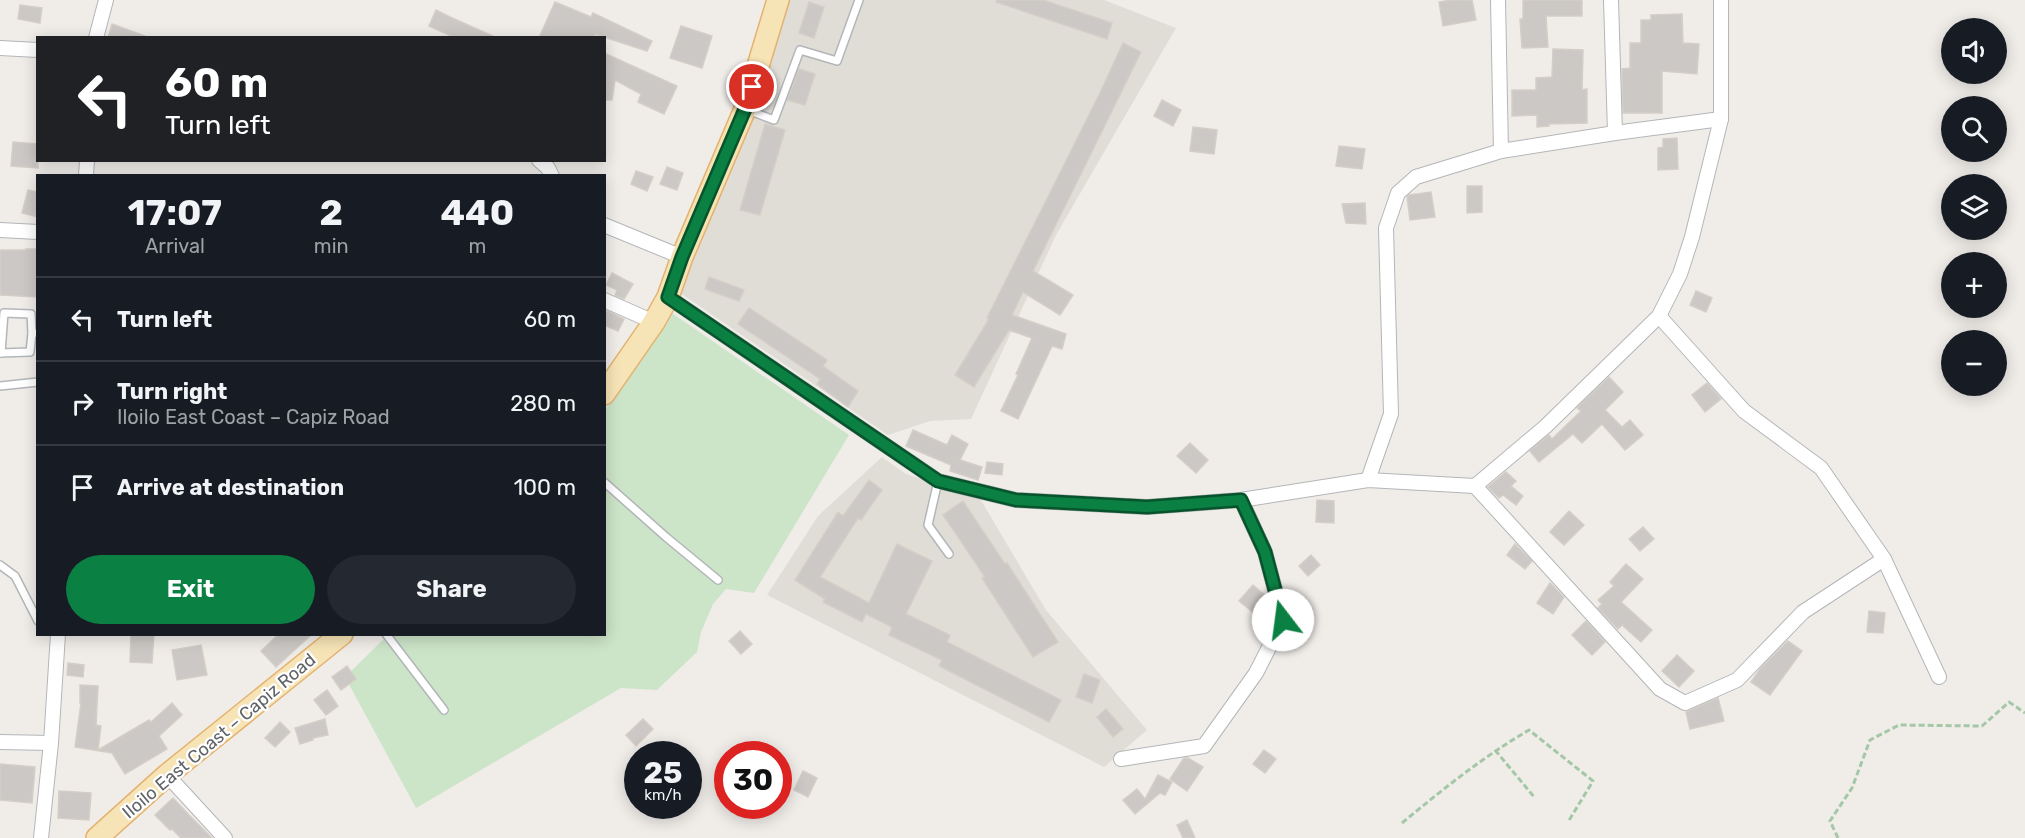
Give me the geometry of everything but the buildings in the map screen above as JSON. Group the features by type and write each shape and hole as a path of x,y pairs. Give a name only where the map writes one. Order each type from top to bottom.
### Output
{"main road":[{"path":"606,391 654,322 668,297 682,257 745,109 778,0"},
{"name":"Iloilo East Coast – Capiz Road","path":"97,838 167,775 340,636"}],"street":[{"path":"97,36 106,0"},
{"path":"1498,0 1501,151"},
{"path":"1611,0 1615,133"},
{"path":"668,297 938,481 1016,500 1147,507 1241,500 1368,480 1475,486 1545,427 1659,316 1680,274 1692,237 1721,119 1721,0"},
{"path":"0,48 36,50"},
{"path":"1368,480 1390,414 1386,228 1398,193 1416,177 1501,151 1721,119"},
{"path":"541,162 551,174"},
{"path":"606,226 682,257"},
{"path":"0,230 36,232"},
{"path":"606,301 654,322"},
{"path":"1659,316 1743,411 1821,468 1884,559 1939,677"},
{"path":"1475,486 1660,688 1686,703 1737,680 1803,612 1884,559"},
{"path":"1121,759 1204,746 1256,674 1283,620 1265,552 1241,500"},
{"path":"41,838 51,743 55,636"},
{"path":"0,742 51,743"},
{"path":"167,775 225,838"}],"lane":[{"path":"745,109 774,120 800,50 837,61 859,0"},
{"path":"4,313 30,314 35,333 30,352 1,353 4,313"},
{"path":"0,386 36,382"},
{"path":"938,481 928,525 949,554"},
{"path":"606,484 718,580"},
{"path":"0,566 15,576 36,617"},
{"path":"388,636 444,710"}],"path":[{"path":"1838,838 1830,821 1852,788 1870,740 1899,726 1982,726 2009,702 2025,713"},
{"path":"1402,823 1449,784 1495,750 1529,729 1593,782 1568,822"},
{"path":"1495,750 1535,798"}],"shaded area":[{"path":"784,0 1104,0 1176,28 1056,235 971,419 930,421 888,435 676,290"},
{"path":"882,457 906,474 979,497 1046,610 1147,730 1104,767 767,595 818,516"}],"green space":[{"path":"669,311 849,435 754,593 726,589 713,604 701,632 697,652 657,690 621,688 416,808 345,677 387,636 606,636 606,408"}],"route":[{"path":"752,87 745,109 682,257 668,297 938,481 1016,500 1147,507 1241,500 1265,552 1283,620"}]}
